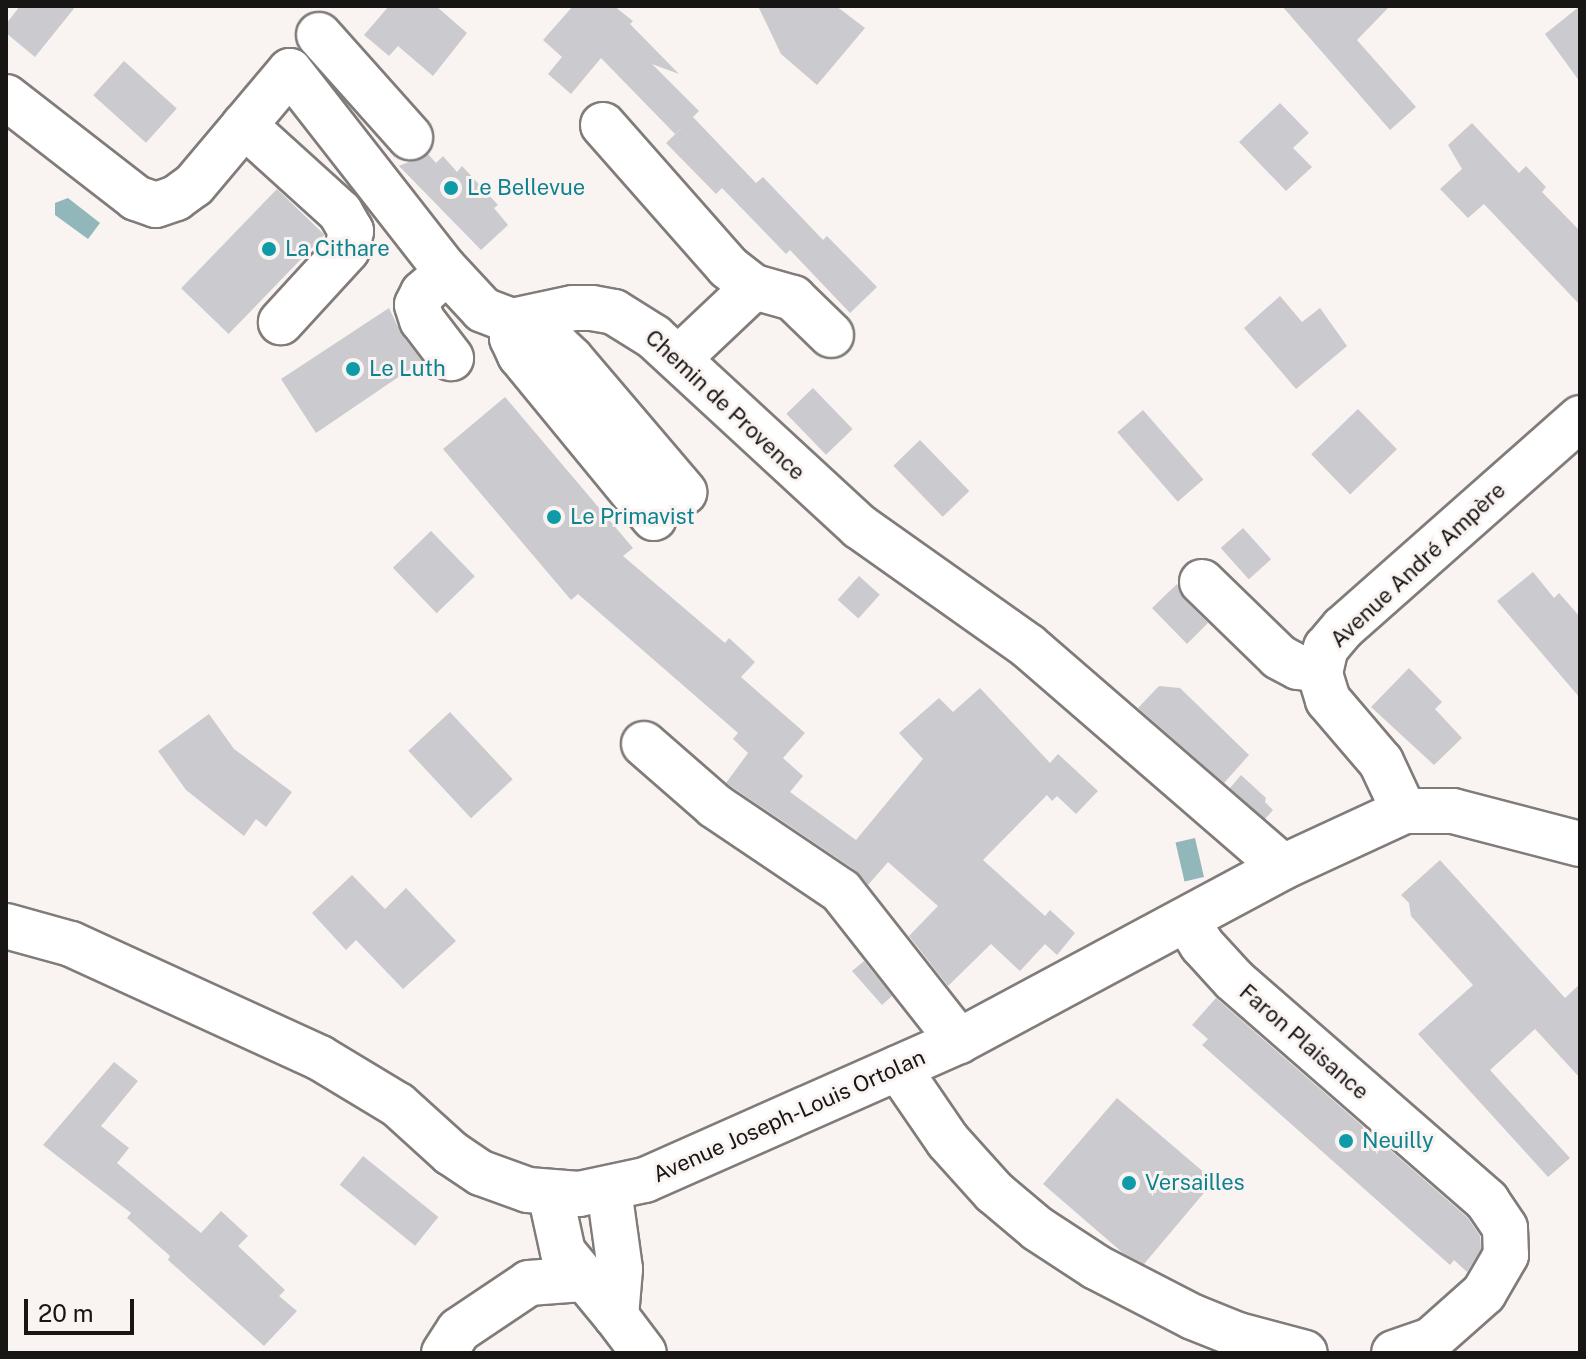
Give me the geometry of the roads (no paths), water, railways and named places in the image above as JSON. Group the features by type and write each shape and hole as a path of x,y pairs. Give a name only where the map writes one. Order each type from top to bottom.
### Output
{"street":[{"path":"6,97 136,198 156,205 176,198 194,185 331,21 410,137"},
{"path":"290,71 447,272 483,310 521,320 571,359 669,505"},
{"path":"244,125 332,204 351,231 347,250 336,265 281,322"},
{"path":"603,125 728,267 754,287 793,298 831,335"},
{"path":"447,272 423,293 417,305 422,320 451,358"},
{"path":"679,358 754,287"},
{"name":"Chemin de Provence","path":"521,320 573,308 614,312 633,322 679,358 767,443 892,552 1028,646 1283,867"},
{"name":"Avenue André Ampère","path":"1404,811 1381,762 1328,700 1321,670 1326,648 1343,628 1580,418"},
{"path":"1202,582 1279,657 1298,667 1321,670"},
{"path":"644,744 715,806 841,891 959,1041"},
{"name":"Avenue Joseph-Louis Ortolan","path":"6,926 71,944 320,1058 398,1105 451,1153 481,1173 528,1190 550,1193 609,1190 656,1175 959,1041 1283,867 1404,811 1453,811 1580,844"},
{"name":"Faron Plaisance","path":"1187,921 1202,945 1234,980 1487,1201 1505,1228 1506,1255 1484,1293 1431,1340 1394,1353"},
{"path":"898,1068 948,1141 994,1192 1038,1229 1164,1304 1238,1335 1305,1353"},
{"path":"609,1190 620,1269 616,1316"},
{"path":"550,1193 563,1252 644,1353"},
{"path":"444,1353 459,1330 529,1283 582,1279"}],"water":[{"path":"68,198 100,223 88,239 55,215 55,203"},
{"path":"1195,838 1204,877 1185,881 1176,842"}],"place":[{"name":"Le Bellevue","path":"451,188"},
{"name":"La Cithare","path":"269,249"},
{"name":"Le Luth","path":"353,369"},
{"name":"Le Primavist","path":"554,517"},
{"name":"Neuilly","path":"1346,1141"},
{"name":"Versailles","path":"1129,1183"}]}
